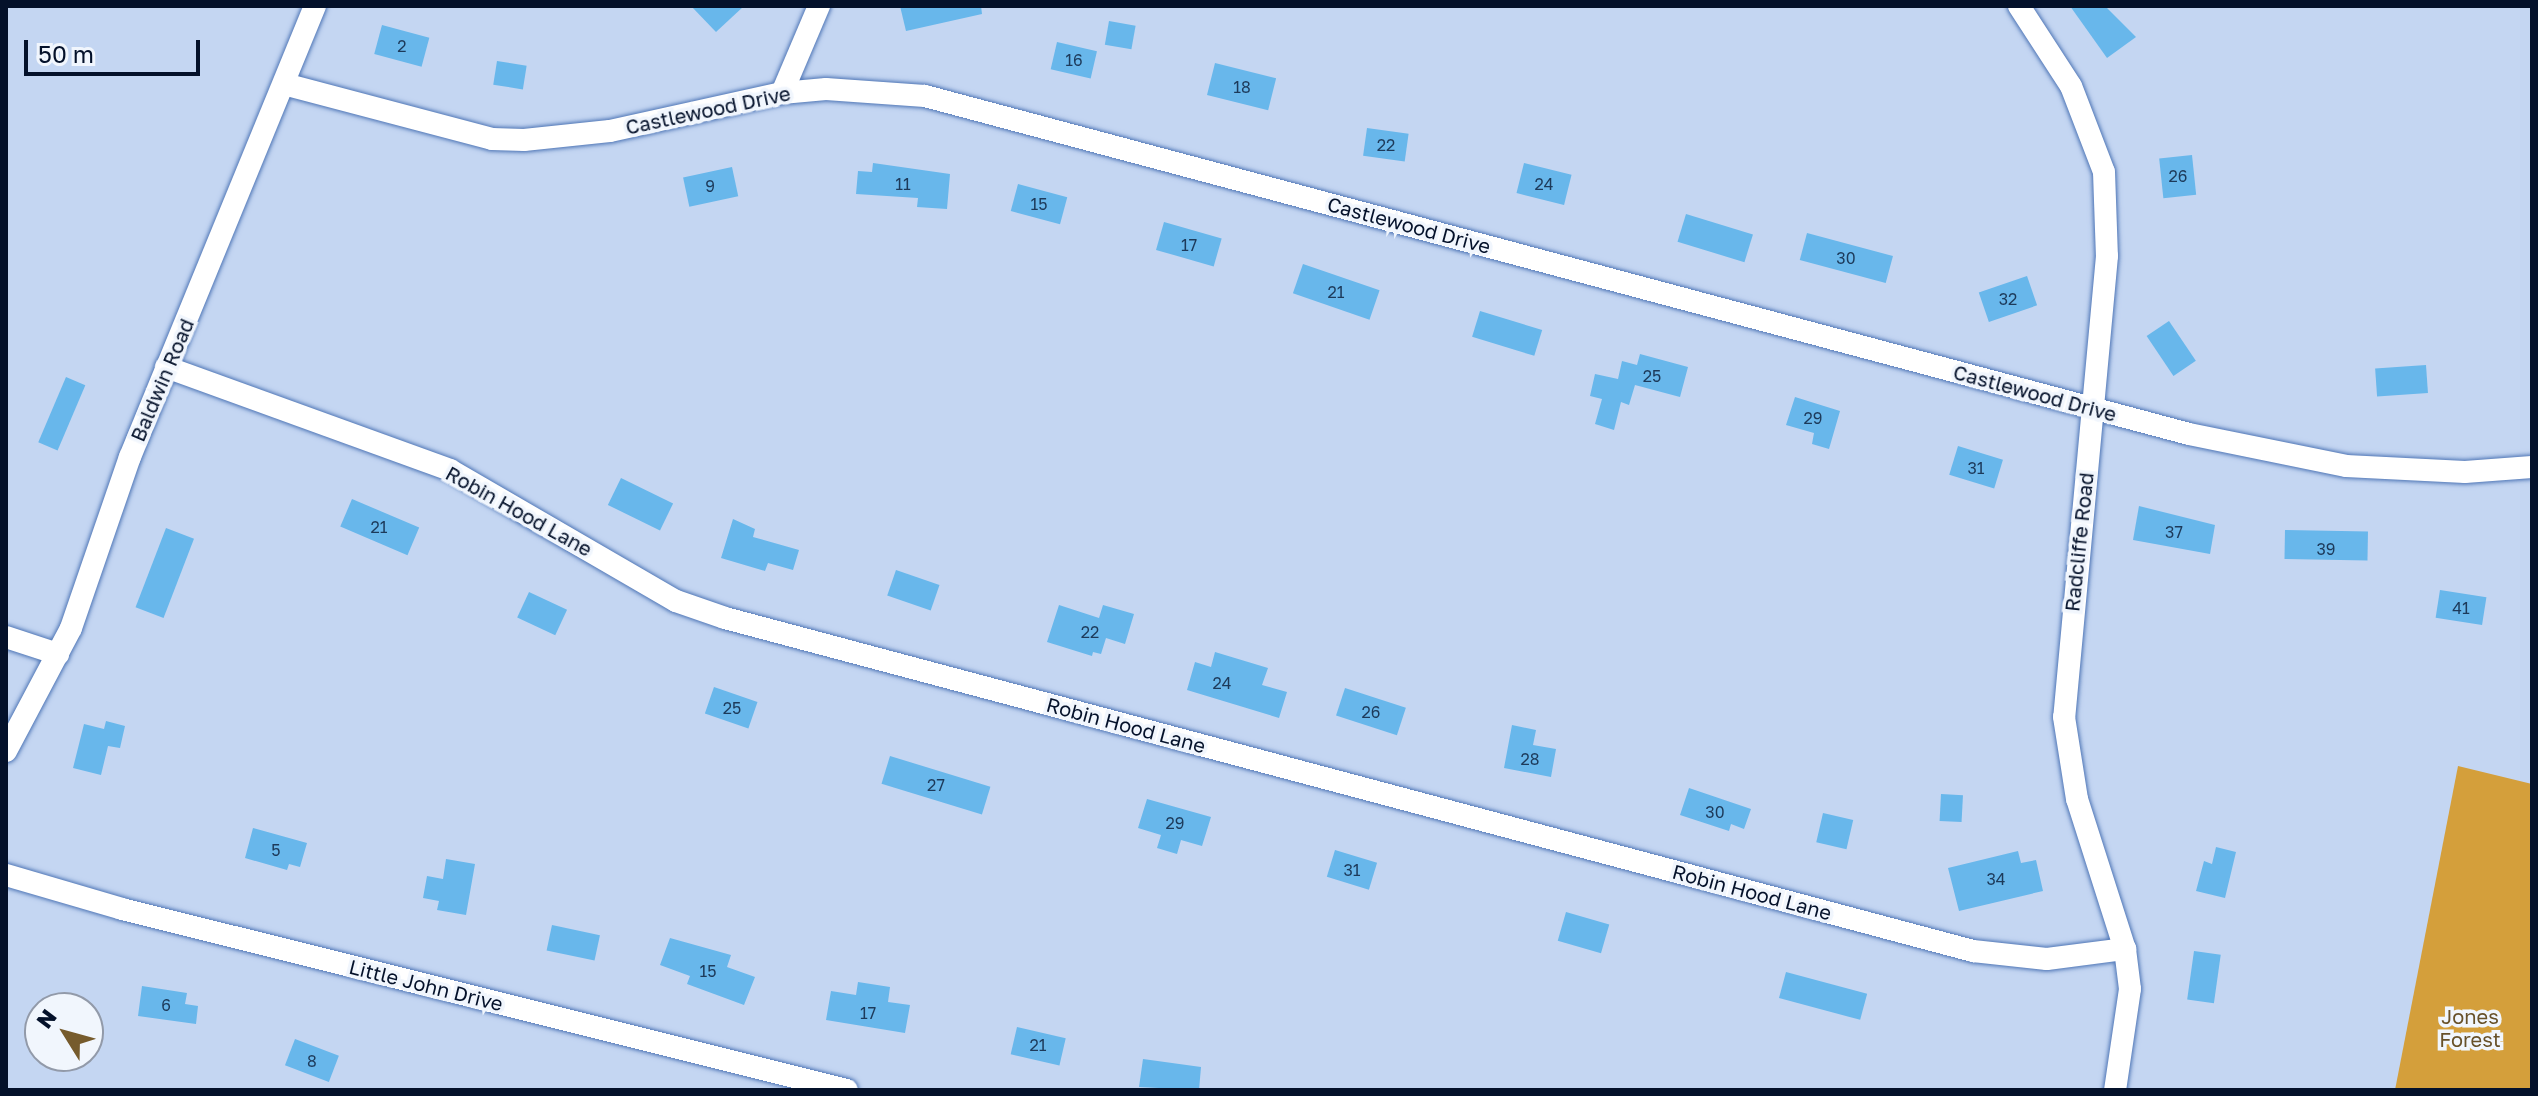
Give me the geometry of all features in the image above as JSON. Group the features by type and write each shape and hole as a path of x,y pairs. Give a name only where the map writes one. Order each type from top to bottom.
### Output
{"street":[{"name":"Baldwin Road","path":"6,751 58,654 166,367 315,6"},
{"path":"782,93 819,6"},
{"name":"Radcliffe Road","path":"2019,6 2071,86 2104,172 2107,256 2064,717 2077,799 2125,949 2130,989 2115,1090"},
{"name":"Castlewood Drive","path":"284,84 492,139 524,140 610,131 782,93 826,89 925,96 2094,409 2346,466 2465,472 2532,467"},
{"name":"Robin Hood Lane","path":"166,367 450,470 676,601 725,618 1973,951 2047,959 2125,949"},
{"path":"6,637 58,654"},
{"name":"Little John Drive","path":"6,875 138,913 847,1090"}],"green space":[{"name":"Jones Forest","path":"2458,766 2532,784 2532,1090 2395,1090"}],"building":[{"path":"691,6 744,6 716,32"},
{"path":"900,6 981,6 982,14 906,31"},
{"path":"2070,6 2105,6 2136,37 2107,58"},
{"path":"1109,21 1136,26 1131,49 1105,45"},
{"path":"382,25 429,38 422,67 374,54"},
{"path":"1057,42 1097,51 1091,79 1051,69"},
{"path":"497,61 527,66 523,89 493,85"},
{"path":"1215,63 1276,78 1268,110 1207,95"},
{"path":"1367,128 1409,134 1405,162 1363,156"},
{"path":"2192,155 2196,195 2163,198 2159,158"},
{"path":"873,163 950,174 947,209 917,207 918,198 856,194 858,171 872,172"},
{"path":"1524,163 1572,175 1564,205 1517,193"},
{"path":"732,167 738,196 689,207 683,177"},
{"path":"1018,184 1067,197 1060,224 1011,211"},
{"path":"1686,214 1753,234 1744,262 1678,242"},
{"path":"1164,222 1222,239 1214,266 1156,250"},
{"path":"1807,233 1893,256 1886,283 1800,260"},
{"path":"1303,264 1380,290 1369,320 1293,293"},
{"path":"2027,276 2037,305 1989,322 1979,293"},
{"path":"1480,311 1542,330 1534,356 1472,337"},
{"path":"2169,321 2196,361 2173,376 2147,336"},
{"path":"1640,354 1688,367 1680,397 1635,385 1629,405 1621,402 1614,430 1595,424 1602,399 1590,396 1595,374 1618,379 1622,361 1637,365"},
{"path":"2426,365 2428,393 2377,396 2375,369"},
{"path":"66,377 85,385 58,451 38,442"},
{"path":"1795,397 1840,411 1829,449 1812,444 1814,433 1786,425"},
{"path":"1958,446 2003,460 1994,488 1949,475"},
{"path":"621,478 673,503 660,530 608,505"},
{"path":"352,499 419,528 407,555 340,527"},
{"path":"2139,506 2215,525 2210,554 2133,540"},
{"path":"733,519 755,529 753,537 799,550 793,570 768,563 765,571 721,558"},
{"path":"166,528 194,539 164,618 136,607"},
{"path":"2285,530 2368,531 2367,560 2284,559"},
{"path":"896,570 939,585 931,611 887,596"},
{"path":"2440,590 2486,597 2482,625 2436,618"},
{"path":"529,592 567,610 555,635 517,617"},
{"path":"1059,605 1099,618 1103,605 1134,614 1125,644 1106,638 1101,654 1093,652 1092,656 1047,642"},
{"path":"1215,652 1268,668 1262,685 1287,692 1279,718 1187,690 1195,662 1211,667"},
{"path":"714,687 757,702 748,728 705,713"},
{"path":"1345,688 1406,708 1397,735 1336,716"},
{"path":"106,721 125,726 120,748 108,746 101,775 73,768 84,724 104,729"},
{"path":"1512,725 1536,730 1533,745 1556,749 1551,777 1504,768"},
{"path":"890,756 990,787 982,814 882,784"},
{"path":"1689,788 1751,809 1744,829 1731,824 1729,831 1680,815"},
{"path":"1941,794 1963,795 1962,822 1940,821"},
{"path":"1147,799 1211,817 1202,846 1181,840 1177,854 1157,848 1161,835 1138,828"},
{"path":"1823,813 1853,820 1846,849 1816,842"},
{"path":"253,828 307,843 300,867 289,864 287,870 245,858"},
{"path":"2216,847 2236,852 2225,898 2196,891 2204,861 2212,864"},
{"path":"1335,850 1377,863 1369,890 1327,877"},
{"path":"2018,851 2021,863 2036,860 2043,891 1959,911 1948,868"},
{"path":"446,859 475,864 466,915 437,910 439,901 423,898 427,876 443,879"},
{"path":"1566,912 1609,924 1601,953 1558,941"},
{"path":"552,925 600,935 595,961 547,950"},
{"path":"670,938 731,955 727,967 755,977 744,1005 687,984 690,976 660,965"},
{"path":"2194,951 2221,955 2214,1003 2187,1000"},
{"path":"1786,972 1867,994 1860,1020 1779,998"},
{"path":"858,982 890,987 888,1002 910,1005 905,1033 826,1020 831,991 856,995"},
{"path":"142,986 187,993 185,1004 198,1006 196,1024 138,1016"},
{"path":"1017,1027 1066,1038 1059,1066 1011,1054"},
{"path":"295,1039 339,1056 329,1082 285,1065"},
{"path":"1143,1059 1201,1067 1199,1090 1139,1087"}]}
